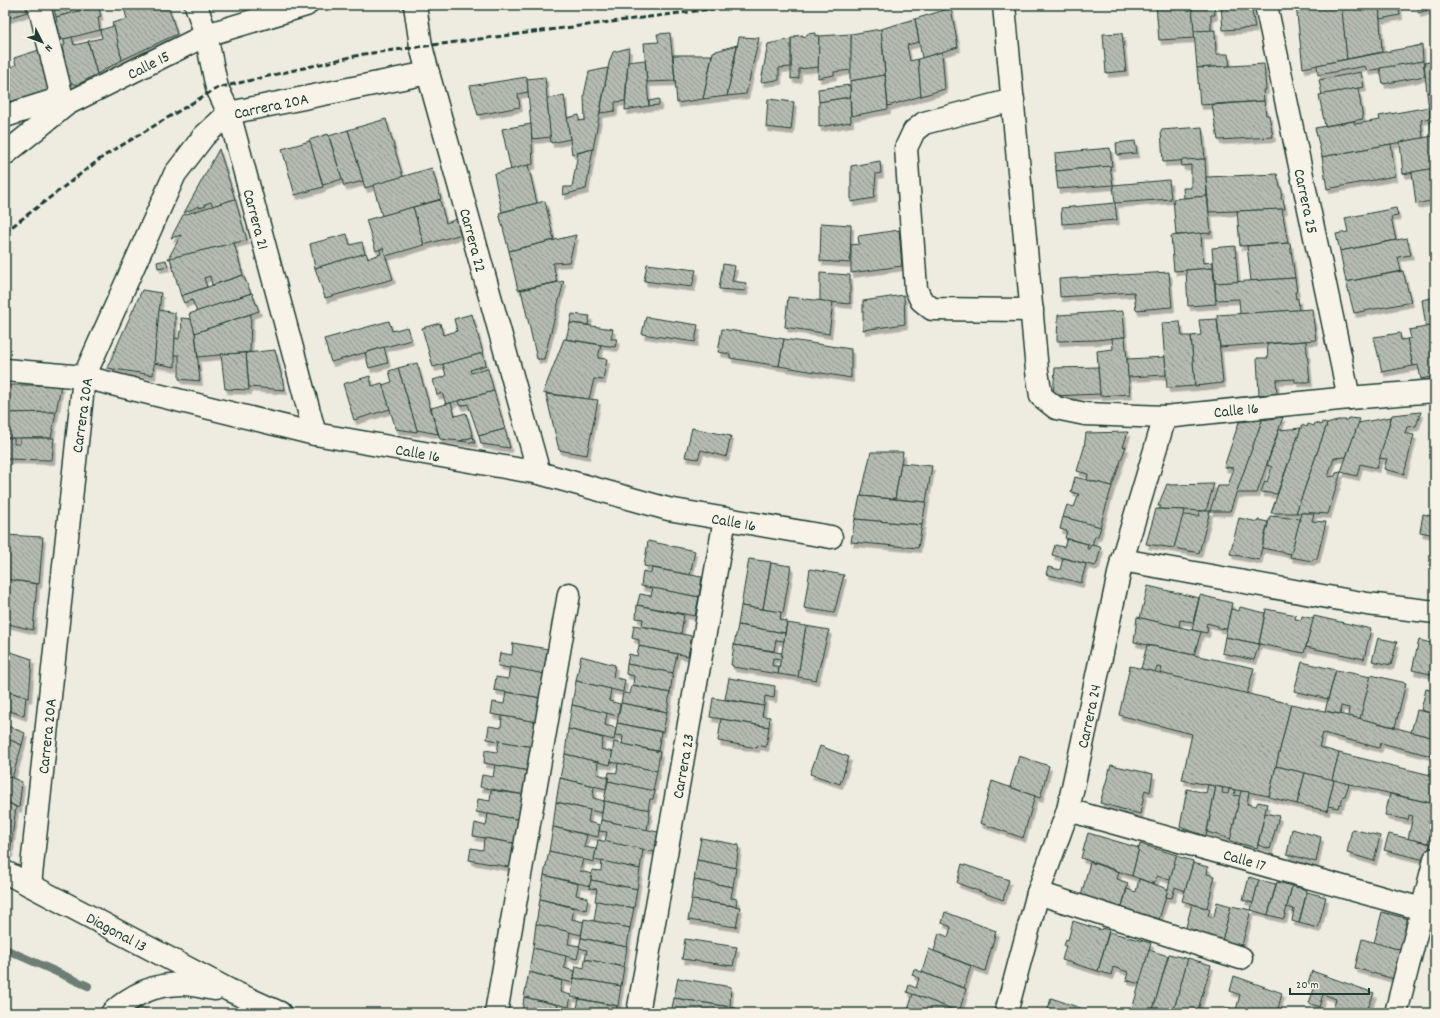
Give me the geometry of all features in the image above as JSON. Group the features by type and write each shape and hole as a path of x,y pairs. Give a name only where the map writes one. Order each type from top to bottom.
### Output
{"street":[{"path":"5,116 65,101 39,5"},
{"name":"Carrera 21","path":"196,5 206,35 217,88 229,113 315,434"},
{"name":"Calle 15","path":"5,154 65,101 206,35 306,5"},
{"name":"Carrera 22","path":"415,5 421,46 428,73 539,473"},
{"path":"1004,5 1013,100 1032,310 932,308 921,300 916,289 906,148 914,131 924,123 1013,100"},
{"name":"Carrera 25","path":"1266,5 1349,398"},
{"name":"Carrera 20A","path":"30,885 84,377 175,174 204,136 229,113 428,73"},
{"name":"Calle 16","path":"1032,310 1037,370 1041,396 1056,408 1085,414 1165,417 1349,398 1435,391"},
{"name":"Calle 16","path":"5,370 84,377 315,434 539,473 668,509 831,537"},
{"name":"Carrera 24","path":"1006,1013 1038,893 1068,810 1122,560 1165,417"},
{"name":"Carrera 23","path":"638,1013 725,520"},
{"path":"1122,560 1367,604 1435,612"},
{"path":"496,1013 569,594"},
{"name":"Calle 17","path":"1068,810 1422,909"},
{"path":"1396,1013 1435,859"},
{"name":"Diagonal 13","path":"5,872 229,990 280,1013"},
{"path":"1038,893 1241,958"},
{"name":"Diagonal 13","path":"112,1013 128,1000 146,990 165,985 185,984 205,988 229,990"}],"building":[{"path":"5,5 25,5 27,12 5,19"},
{"path":"53,5 98,5 98,6 56,17"},
{"path":"123,5 168,5 177,34 122,60 112,23 127,19"},
{"path":"1156,5 1192,5 1195,38 1159,40"},
{"path":"1192,5 1214,5 1215,15 1211,15 1211,31 1194,31"},
{"path":"1221,5 1251,5 1255,28 1223,30"},
{"path":"1296,5 1342,5 1347,59 1303,68"},
{"path":"1364,5 1379,5 1382,52 1347,59 1342,10"},
{"path":"1379,5 1399,5 1400,15 1380,19"},
{"path":"1418,5 1435,5 1435,8 1418,13"},
{"path":"98,6 101,16 98,17 100,30 61,40 56,17"},
{"path":"951,8 958,47 922,58 915,19"},
{"path":"915,19 919,42 907,45 910,61 918,59 921,96 888,106 881,29"},
{"path":"114,26 122,60 97,74 88,41 102,38 100,30"},
{"path":"881,29 885,75 850,81 851,34"},
{"path":"1215,30 1216,54 1228,54 1230,66 1197,68 1194,31"},
{"path":"670,33 675,81 647,82 644,43 659,42 657,34"},
{"path":"815,33 815,36 819,35 819,67 799,69 799,78 791,79 791,38 803,35 803,37 807,36 807,34"},
{"path":"1122,33 1126,71 1106,73 1103,34"},
{"path":"851,34 851,70 834,72 834,75 818,78 819,36"},
{"path":"72,37 74,45 88,42 97,74 77,85 69,82 62,46 65,45 64,39"},
{"path":"739,37 759,38 746,94 727,96"},
{"path":"791,39 791,67 779,68 779,80 761,82 768,44"},
{"path":"737,45 727,96 703,99 713,52"},
{"path":"1422,45 1423,61 1367,71 1365,66 1318,75 1317,65"},
{"path":"629,48 625,101 615,102 615,111 600,113 609,63 613,52"},
{"path":"39,50 50,94 5,106 5,61 8,60 10,67 16,65 14,58"},
{"path":"942,52 945,89 921,96 918,59"},
{"path":"673,55 712,55 703,99 677,103"},
{"path":"645,60 649,106 625,110 628,62"},
{"path":"1423,61 1425,76 1383,84 1380,68"},
{"path":"1435,61 1435,92 1427,93 1424,63"},
{"path":"1264,64 1266,90 1263,90 1264,101 1200,105 1197,68"},
{"path":"608,68 593,149 572,154 567,118 579,115 579,121 585,120 584,95 589,72"},
{"path":"1361,72 1364,87 1322,95 1319,80"},
{"path":"885,75 888,109 851,116 850,81"},
{"path":"527,77 528,92 518,94 520,107 478,115 470,86"},
{"path":"545,77 551,137 532,139 527,79"},
{"path":"850,85 850,97 819,102 818,89"},
{"path":"1358,88 1363,119 1325,126 1319,95"},
{"path":"1435,92 1435,163 1427,93"},
{"path":"564,95 570,139 551,143 547,99"},
{"path":"850,97 851,122 819,127 819,102"},
{"path":"659,99 659,105 649,106 649,101"},
{"path":"768,99 794,102 791,130 766,127"},
{"path":"1264,101 1266,115 1269,115 1273,137 1218,140 1212,105"},
{"path":"1429,107 1430,118 1421,120 1423,138 1322,157 1315,128 1354,121 1355,124 1380,120 1379,116"},
{"path":"386,119 403,177 365,188 348,130"},
{"path":"531,124 533,164 511,170 502,129"},
{"path":"1202,127 1205,159 1163,162 1161,130"},
{"path":"348,130 363,181 344,186 329,136"},
{"path":"328,134 342,179 323,185 309,140"},
{"path":"1433,136 1435,168 1403,174 1400,142"},
{"path":"310,141 323,187 295,195 282,149"},
{"path":"1135,141 1137,153 1117,155 1116,143"},
{"path":"1391,144 1395,176 1327,189 1322,157"},
{"path":"1110,148 1112,166 1056,171 1055,153"},
{"path":"219,149 235,199 213,206 211,202 205,204 206,206 199,208 199,206 184,213"},
{"path":"593,149 586,189 563,195 564,187 572,187 578,153"},
{"path":"1205,159 1207,196 1184,198 1183,188 1191,188 1191,165 1182,166 1181,160"},
{"path":"880,161 881,173 876,174 874,198 851,202 851,166"},
{"path":"528,165 537,203 502,212 494,174"},
{"path":"1110,166 1113,185 1058,189 1056,171"},
{"path":"432,168 441,199 382,216 373,185"},
{"path":"1435,168 1435,200 1416,204 1412,172"},
{"path":"1277,174 1282,191 1281,199 1283,199 1285,209 1209,212 1206,177"},
{"path":"1169,180 1171,199 1115,203 1113,185"},
{"path":"1207,196 1211,233 1176,235 1173,199"},
{"path":"235,199 247,240 168,259 181,235 171,238 183,215"},
{"path":"440,200 446,223 457,219 462,234 424,245 413,207"},
{"path":"545,201 554,240 509,251 499,213"},
{"path":"1115,203 1117,220 1062,224 1061,208"},
{"path":"413,207 424,245 386,256 383,248 376,251 366,220"},
{"path":"1396,208 1398,216 1391,217 1396,240 1340,251 1336,234 1348,232 1345,218"},
{"path":"1282,209 1288,243 1240,246 1237,211"},
{"path":"821,223 851,225 850,263 820,261"},
{"path":"899,230 902,266 851,273 851,245 859,244 858,236"},
{"path":"1201,233 1203,263 1213,262 1213,268 1174,271 1171,236"},
{"path":"347,234 350,245 362,242 365,254 315,268 310,244"},
{"path":"576,235 569,262 553,263 557,282 518,290 509,251"},
{"path":"1407,238 1411,255 1398,257 1401,271 1346,282 1340,251"},
{"path":"234,243 243,275 212,285 210,276 204,278 207,287 181,296 170,258"},
{"path":"1290,243 1295,278 1251,281 1247,246"},
{"path":"1235,246 1238,282 1215,283 1212,248"},
{"path":"383,248 393,279 325,298 315,268 366,253 368,258 381,254 380,249"},
{"path":"166,260 168,266 158,268 157,262"},
{"path":"647,264 696,270 692,287 644,281"},
{"path":"723,264 735,266 732,281 746,283 745,291 719,289"},
{"path":"1213,268 1216,304 1188,306 1186,270"},
{"path":"1403,271 1411,302 1354,313 1346,282"},
{"path":"1169,272 1172,307 1136,310 1134,292 1060,297 1059,279"},
{"path":"820,273 850,275 850,304 820,301"},
{"path":"243,275 251,293 197,312 192,300 184,303 181,296"},
{"path":"1295,278 1297,292 1295,292 1296,299 1298,298 1299,310 1240,314 1239,299 1216,300 1215,283"},
{"path":"564,281 544,359 537,359 521,290"},
{"path":"142,290 161,293 153,375 107,368"},
{"path":"252,293 259,311 195,333 189,314"},
{"path":"904,295 905,324 863,330 863,301"},
{"path":"788,297 833,302 829,334 785,327"},
{"path":"1435,297 1435,325 1426,327 1422,300"},
{"path":"1312,309 1316,340 1220,347 1217,315"},
{"path":"159,310 175,313 175,367 154,363"},
{"path":"1123,311 1125,337 1096,340 1057,341 1058,315"},
{"path":"251,314 250,352 198,357 195,333"},
{"path":"472,314 483,353 433,367 422,328 440,323 443,335 457,331 454,319"},
{"path":"572,314 590,316 588,325 570,323"},
{"path":"646,317 698,325 695,342 642,334"},
{"path":"181,318 191,319 195,333 200,381 179,379 179,355 174,355 175,338 179,339 180,331 182,331"},
{"path":"1217,319 1223,383 1195,386 1191,336 1201,335 1199,320"},
{"path":"389,321 392,331 407,327 411,340 331,362 324,339"},
{"path":"1180,322 1182,336 1191,336 1195,386 1167,388 1162,323"},
{"path":"570,323 613,329 611,339 617,339 615,347 566,339"},
{"path":"1432,326 1435,347 1435,376 1421,379 1418,365 1413,366 1407,339 1411,338 1409,330"},
{"path":"722,329 784,339 779,366 730,358 730,354 718,352"},
{"path":"1400,333 1401,340 1407,339 1413,366 1382,372 1374,337"},
{"path":"1125,337 1130,394 1100,396 1097,351 1113,349 1112,338"},
{"path":"564,339 601,345 598,358 607,359 603,380 594,379 589,399 543,393"},
{"path":"784,339 851,349 851,378 779,366"},
{"path":"1306,341 1310,382 1295,382 1295,379 1276,380 1277,394 1259,395 1257,358 1268,358 1267,344"},
{"path":"384,347 388,363 369,368 365,353"},
{"path":"275,350 285,390 249,387 246,353"},
{"path":"246,353 249,390 225,389 221,354"},
{"path":"483,353 486,365 470,370 471,373 488,369 494,391 446,404 442,393 437,395 433,380 446,376 443,364"},
{"path":"1165,357 1166,375 1128,377 1127,359"},
{"path":"417,363 438,434 417,430 398,368"},
{"path":"1098,367 1100,394 1053,396 1055,368"},
{"path":"398,368 417,432 396,429 382,385 392,382 389,371"},
{"path":"370,376 372,386 382,383 390,409 354,420 343,384"},
{"path":"5,385 61,385 56,412 5,413"},
{"path":"494,391 505,429 479,436 468,404 460,406 458,401"},
{"path":"546,394 598,400 587,455 559,450"},
{"path":"451,403 455,416 466,413 473,437 460,441 440,439 431,408"},
{"path":"56,412 51,438 5,438 5,413"},
{"path":"1421,412 1416,426 1407,427 1405,433 1414,435 1404,474 1384,469 1387,459 1379,458 1392,415"},
{"path":"1283,417 1257,493 1236,493 1262,420"},
{"path":"1391,417 1377,468 1360,464 1357,476 1341,472 1358,423"},
{"path":"1348,418 1360,419 1346,457 1334,458 1328,477 1335,476 1336,473 1341,472 1328,514 1296,513 1327,424 1337,420 1347,420"},
{"path":"1262,420 1230,511 1210,511 1218,486 1228,486 1234,468 1224,467 1239,422"},
{"path":"1322,422 1327,424 1296,513 1271,513 1302,425 1307,427 1308,424 1314,426 1315,423 1321,425"},
{"path":"692,428 731,436 726,457 701,450 698,459 685,457"},
{"path":"1301,428 1277,494 1261,492 1265,481 1267,482 1272,467 1267,465 1279,430"},
{"path":"505,429 510,448 481,444 479,436"},
{"path":"1128,432 1123,447 1126,446 1112,486 1087,480 1088,474 1077,471 1084,448 1086,433"},
{"path":"473,437 475,443 460,441"},
{"path":"5,438 14,438 14,444 20,444 20,438 54,438 52,460 5,459"},
{"path":"871,452 903,452 895,499 861,496"},
{"path":"901,463 932,466 926,502 895,499"},
{"path":"1075,477 1112,486 1100,527 1063,517 1067,505 1074,507 1079,494 1071,492"},
{"path":"1167,484 1214,484 1206,511 1159,509 1161,506 1158,506"},
{"path":"860,496 926,502 922,525 855,519"},
{"path":"1156,509 1185,510 1174,548 1146,544"},
{"path":"1200,511 1210,511 1199,553 1174,548 1183,515 1199,516"},
{"path":"1301,513 1314,513 1312,521 1326,522 1317,559 1313,559 1312,561 1290,557"},
{"path":"1423,514 1435,517 1435,535 1420,532"},
{"path":"1270,516 1300,519 1291,554 1262,548"},
{"path":"1063,517 1101,527 1098,536 1095,536 1092,545 1065,538 1067,531 1060,529"},
{"path":"1239,518 1258,522 1258,520 1268,522 1259,560 1230,554"},
{"path":"855,519 922,525 918,548 851,542"},
{"path":"5,535 43,537 39,584 5,579"},
{"path":"1067,539 1088,544 1087,549 1089,549 1091,545 1101,547 1095,566 1052,555 1055,545 1064,547"},
{"path":"648,541 695,551 690,575 644,566"},
{"path":"1063,558 1086,564 1081,583 1046,574 1048,567 1060,570"},
{"path":"749,559 771,562 763,609 741,606"},
{"path":"771,563 791,566 783,613 763,609"},
{"path":"652,568 702,577 699,597 641,586 643,571 651,573"},
{"path":"810,569 844,575 834,613 804,608"},
{"path":"5,579 37,584 33,630 5,623"},
{"path":"1148,586 1199,598 1193,622 1180,620 1179,627 1140,618"},
{"path":"653,588 699,597 695,616 637,605 640,594 651,596"},
{"path":"1200,595 1232,603 1227,629 1218,628 1218,626 1207,623 1207,633 1192,630"},
{"path":"637,605 684,615 681,634 642,626 643,619 636,618"},
{"path":"741,606 781,612 780,620 787,621 785,633 738,625"},
{"path":"1240,607 1265,613 1259,644 1225,637 1231,609 1239,611"},
{"path":"1266,609 1296,615 1295,619 1301,620 1302,616 1314,619 1304,653 1259,644"},
{"path":"1314,616 1371,629 1364,659 1306,647"},
{"path":"1137,617 1201,632 1194,655 1134,642"},
{"path":"787,623 806,626 798,677 778,674"},
{"path":"634,625 692,636 688,656 639,646 639,640 632,638"},
{"path":"738,625 785,633 784,641 776,640 774,651 734,645"},
{"path":"806,626 829,630 816,680 798,677"},
{"path":"1225,637 1259,644 1254,660 1222,653"},
{"path":"1378,638 1397,642 1391,665 1372,661"},
{"path":"1419,640 1435,644 1435,675 1412,670"},
{"path":"513,643 548,649 544,674 498,666 500,653 512,655"},
{"path":"734,645 782,653 781,659 773,658 772,666 779,666 778,674 733,667 733,665 731,665"},
{"path":"1147,645 1254,668 1247,694 1160,674 1162,668 1157,667 1155,672 1141,669"},
{"path":"639,646 677,654 673,673 627,664 629,654 637,656"},
{"path":"5,650 32,659 29,698 5,691"},
{"path":"581,656 615,665 613,677 625,680 623,692 576,681"},
{"path":"1302,662 1336,670 1328,699 1294,691"},
{"path":"627,664 673,673 670,693 633,685 634,676 626,674"},
{"path":"1130,666 1291,704 1269,796 1182,780 1192,734 1119,715"},
{"path":"510,667 544,674 541,698 494,690 496,677 508,679"},
{"path":"1336,670 1371,677 1360,719 1348,716 1349,708 1341,706 1340,714 1325,711"},
{"path":"1371,675 1406,683 1395,727 1360,719"},
{"path":"729,678 775,686 774,698 765,696 764,706 725,699"},
{"path":"576,681 611,689 609,701 620,704 618,716 572,705"},
{"path":"632,685 670,693 667,712 621,703 623,693 630,694"},
{"path":"1426,689 1435,691 1435,714 1421,710"},
{"path":"5,691 26,697 24,716 5,709"},
{"path":"506,692 541,698 537,722 491,714 493,702 504,704"},
{"path":"713,698 764,706 762,716 770,717 769,727 710,717"},
{"path":"621,703 667,712 663,732 617,723"},
{"path":"1291,704 1362,719 1435,738 1435,757 1381,743 1379,748 1323,733 1319,747 1339,753 1332,780 1276,766"},
{"path":"572,705 607,713 605,725 616,728 614,740 568,729"},
{"path":"1417,710 1435,714 1435,738 1411,732"},
{"path":"502,716 537,722 533,747 487,739 489,726 501,728"},
{"path":"721,719 769,727 766,747 758,745 757,748 718,741"},
{"path":"617,723 661,732 658,751 622,744 623,736 615,735"},
{"path":"5,725 25,733 22,745 5,738"},
{"path":"568,729 603,738 601,749 613,752 610,765 565,754"},
{"path":"5,738 22,745 12,778 5,775"},
{"path":"499,741 533,747 529,771 484,763 485,750 497,752"},
{"path":"614,742 660,752 657,771 611,762"},
{"path":"820,746 849,757 840,784 810,774"},
{"path":"1339,753 1435,776 1435,804 1332,780"},
{"path":"565,754 598,762 597,774 608,777 606,789 560,778"},
{"path":"1019,756 1049,766 1040,798 1010,787"},
{"path":"618,763 657,771 653,791 608,781 609,772 617,773"},
{"path":"495,765 529,771 525,795 480,787 482,775 493,777"},
{"path":"1111,765 1153,774 1150,792 1145,790 1140,814 1100,803"},
{"path":"1276,766 1305,773 1297,804 1269,797"},
{"path":"1305,773 1334,780 1327,811 1297,804"},
{"path":"5,775 22,782 19,808 5,801"},
{"path":"560,778 594,786 593,798 604,801 602,813 556,802"},
{"path":"1334,780 1349,784 1345,796 1343,796 1341,804 1339,804 1338,808 1328,806"},
{"path":"608,781 655,791 653,799 650,799 648,810 604,801"},
{"path":"992,781 1035,796 1023,838 980,823"},
{"path":"1208,785 1216,786 1206,836 1180,827 1187,789 1206,793"},
{"path":"1216,786 1223,788 1222,793 1228,794 1229,789 1235,790 1234,795 1240,796 1231,839 1207,832"},
{"path":"491,790 525,795 522,820 476,812 478,799 490,801"},
{"path":"1241,791 1249,792 1247,804 1256,806 1258,802 1267,804 1257,848 1230,841"},
{"path":"1390,794 1435,804 1433,821 1435,821 1435,824 1433,834 1431,833 1428,843 1408,839 1413,816 1409,815 1408,820 1385,815"},
{"path":"5,801 16,807 10,853 5,851"},
{"path":"604,801 650,810 647,830 601,820"},
{"path":"556,802 590,810 588,822 600,825 598,837 553,827"},
{"path":"1265,813 1279,816 1270,849 1258,845"},
{"path":"488,814 522,820 518,844 473,836 475,823 486,826"},
{"path":"601,820 658,832 655,852 605,842 607,832 599,831"},
{"path":"553,827 587,835 584,847 596,849 594,862 549,851"},
{"path":"1292,829 1321,837 1316,862 1287,854"},
{"path":"1352,829 1380,836 1374,861 1347,853"},
{"path":"1088,833 1139,848 1132,876 1081,858"},
{"path":"1389,834 1431,844 1425,860 1384,850"},
{"path":"484,838 518,844 514,868 469,860 471,848 483,850"},
{"path":"701,838 739,845 736,868 697,860"},
{"path":"598,840 643,849 640,869 594,860"},
{"path":"1140,844 1177,855 1170,880 1157,876 1154,884 1132,876"},
{"path":"549,851 583,859 580,871 592,874 590,886 544,875"},
{"path":"1176,856 1193,861 1193,863 1185,891 1175,887 1172,898 1166,897"},
{"path":"697,860 736,868 733,887 694,880"},
{"path":"602,861 640,869 637,889 591,880 592,870 601,871"},
{"path":"1090,862 1119,872 1117,879 1128,883 1121,910 1081,896"},
{"path":"1193,863 1208,867 1207,874 1215,876 1207,908 1182,901"},
{"path":"962,864 1009,880 1003,900 957,883"},
{"path":"544,875 578,884 576,895 588,898 586,910 540,899"},
{"path":"1249,877 1259,880 1253,903 1243,900"},
{"path":"1139,879 1168,889 1158,923 1121,910 1127,889 1136,892"},
{"path":"591,880 637,889 634,908 595,901 597,889 589,888"},
{"path":"694,880 733,887 731,898 737,899 736,906 691,900"},
{"path":"1259,880 1276,884 1268,915 1251,910"},
{"path":"1277,882 1292,886 1284,919 1268,915"},
{"path":"1292,886 1307,890 1299,923 1292,921 1294,909 1287,907"},
{"path":"1307,892 1326,897 1318,928 1299,923"},
{"path":"540,899 574,908 572,919 584,922 581,935 536,924"},
{"path":"692,900 740,907 736,927 688,920"},
{"path":"597,901 634,908 630,928 594,921"},
{"path":"1217,902 1231,906 1222,942 1185,931 1192,904 1210,909 1208,916 1214,917"},
{"path":"1231,906 1251,910 1242,945 1222,941"},
{"path":"945,912 996,931 985,971 934,951 939,933 948,937 951,927 942,923"},
{"path":"1382,912 1409,919 1401,950 1374,943"},
{"path":"584,919 630,928 627,947 581,938"},
{"path":"1073,921 1101,930 1102,928 1109,930 1098,971 1062,960 1066,946 1064,946 1066,939 1068,940"},
{"path":"536,924 570,932 568,944 580,946 577,959 533,948"},
{"path":"1109,932 1151,943 1140,984 1126,980 1128,972 1113,967 1111,975 1098,971"},
{"path":"581,938 627,947 624,967 585,959 587,950 579,948"},
{"path":"685,939 737,947 733,966 682,959"},
{"path":"1362,939 1401,950 1394,979 1355,968"},
{"path":"533,948 566,956 564,968 575,971 573,983 529,972"},
{"path":"929,949 971,966 964,988 922,972"},
{"path":"1149,950 1168,956 1157,996 1152,1013 1131,1013"},
{"path":"1169,954 1188,959 1173,1013 1152,1013"},
{"path":"1188,958 1211,965 1210,969 1197,1013 1173,1013"},
{"path":"585,959 624,967 621,986 574,978 576,966 584,968"},
{"path":"914,969 966,989 959,1012 907,992 909,985 916,988 919,978 912,975"},
{"path":"1312,971 1374,993 1366,1013 1332,1012 1336,999 1323,994 1319,1007 1309,1003 1315,986 1308,983"},
{"path":"529,972 562,981 560,992 571,995 569,1007 524,997"},
{"path":"1234,976 1282,993 1277,1013 1244,1013 1236,1010 1240,995 1230,991"},
{"path":"574,978 621,986 618,1006 571,997"},
{"path":"678,978 731,987 730,1007 674,998"},
{"path":"913,994 957,1011 958,1013 907,1013"},
{"path":"524,997 558,1005 556,1013 522,1013"},
{"path":"674,998 736,1008 734,1013 671,1013"},
{"path":"1051,998 1095,1013 1047,1013"},
{"path":"579,999 617,1006 616,1013 576,1013"},
{"path":"1226,1007 1236,1010 1244,1013 1225,1013"},
{"path":"1199,1008 1217,1013 1197,1013"}],"waterway":[{"path":"5,949 88,986"},
{"path":"140,1010 147,1013"}],"railway":[{"path":"5,232 104,156 217,88 364,54 742,5"}]}
